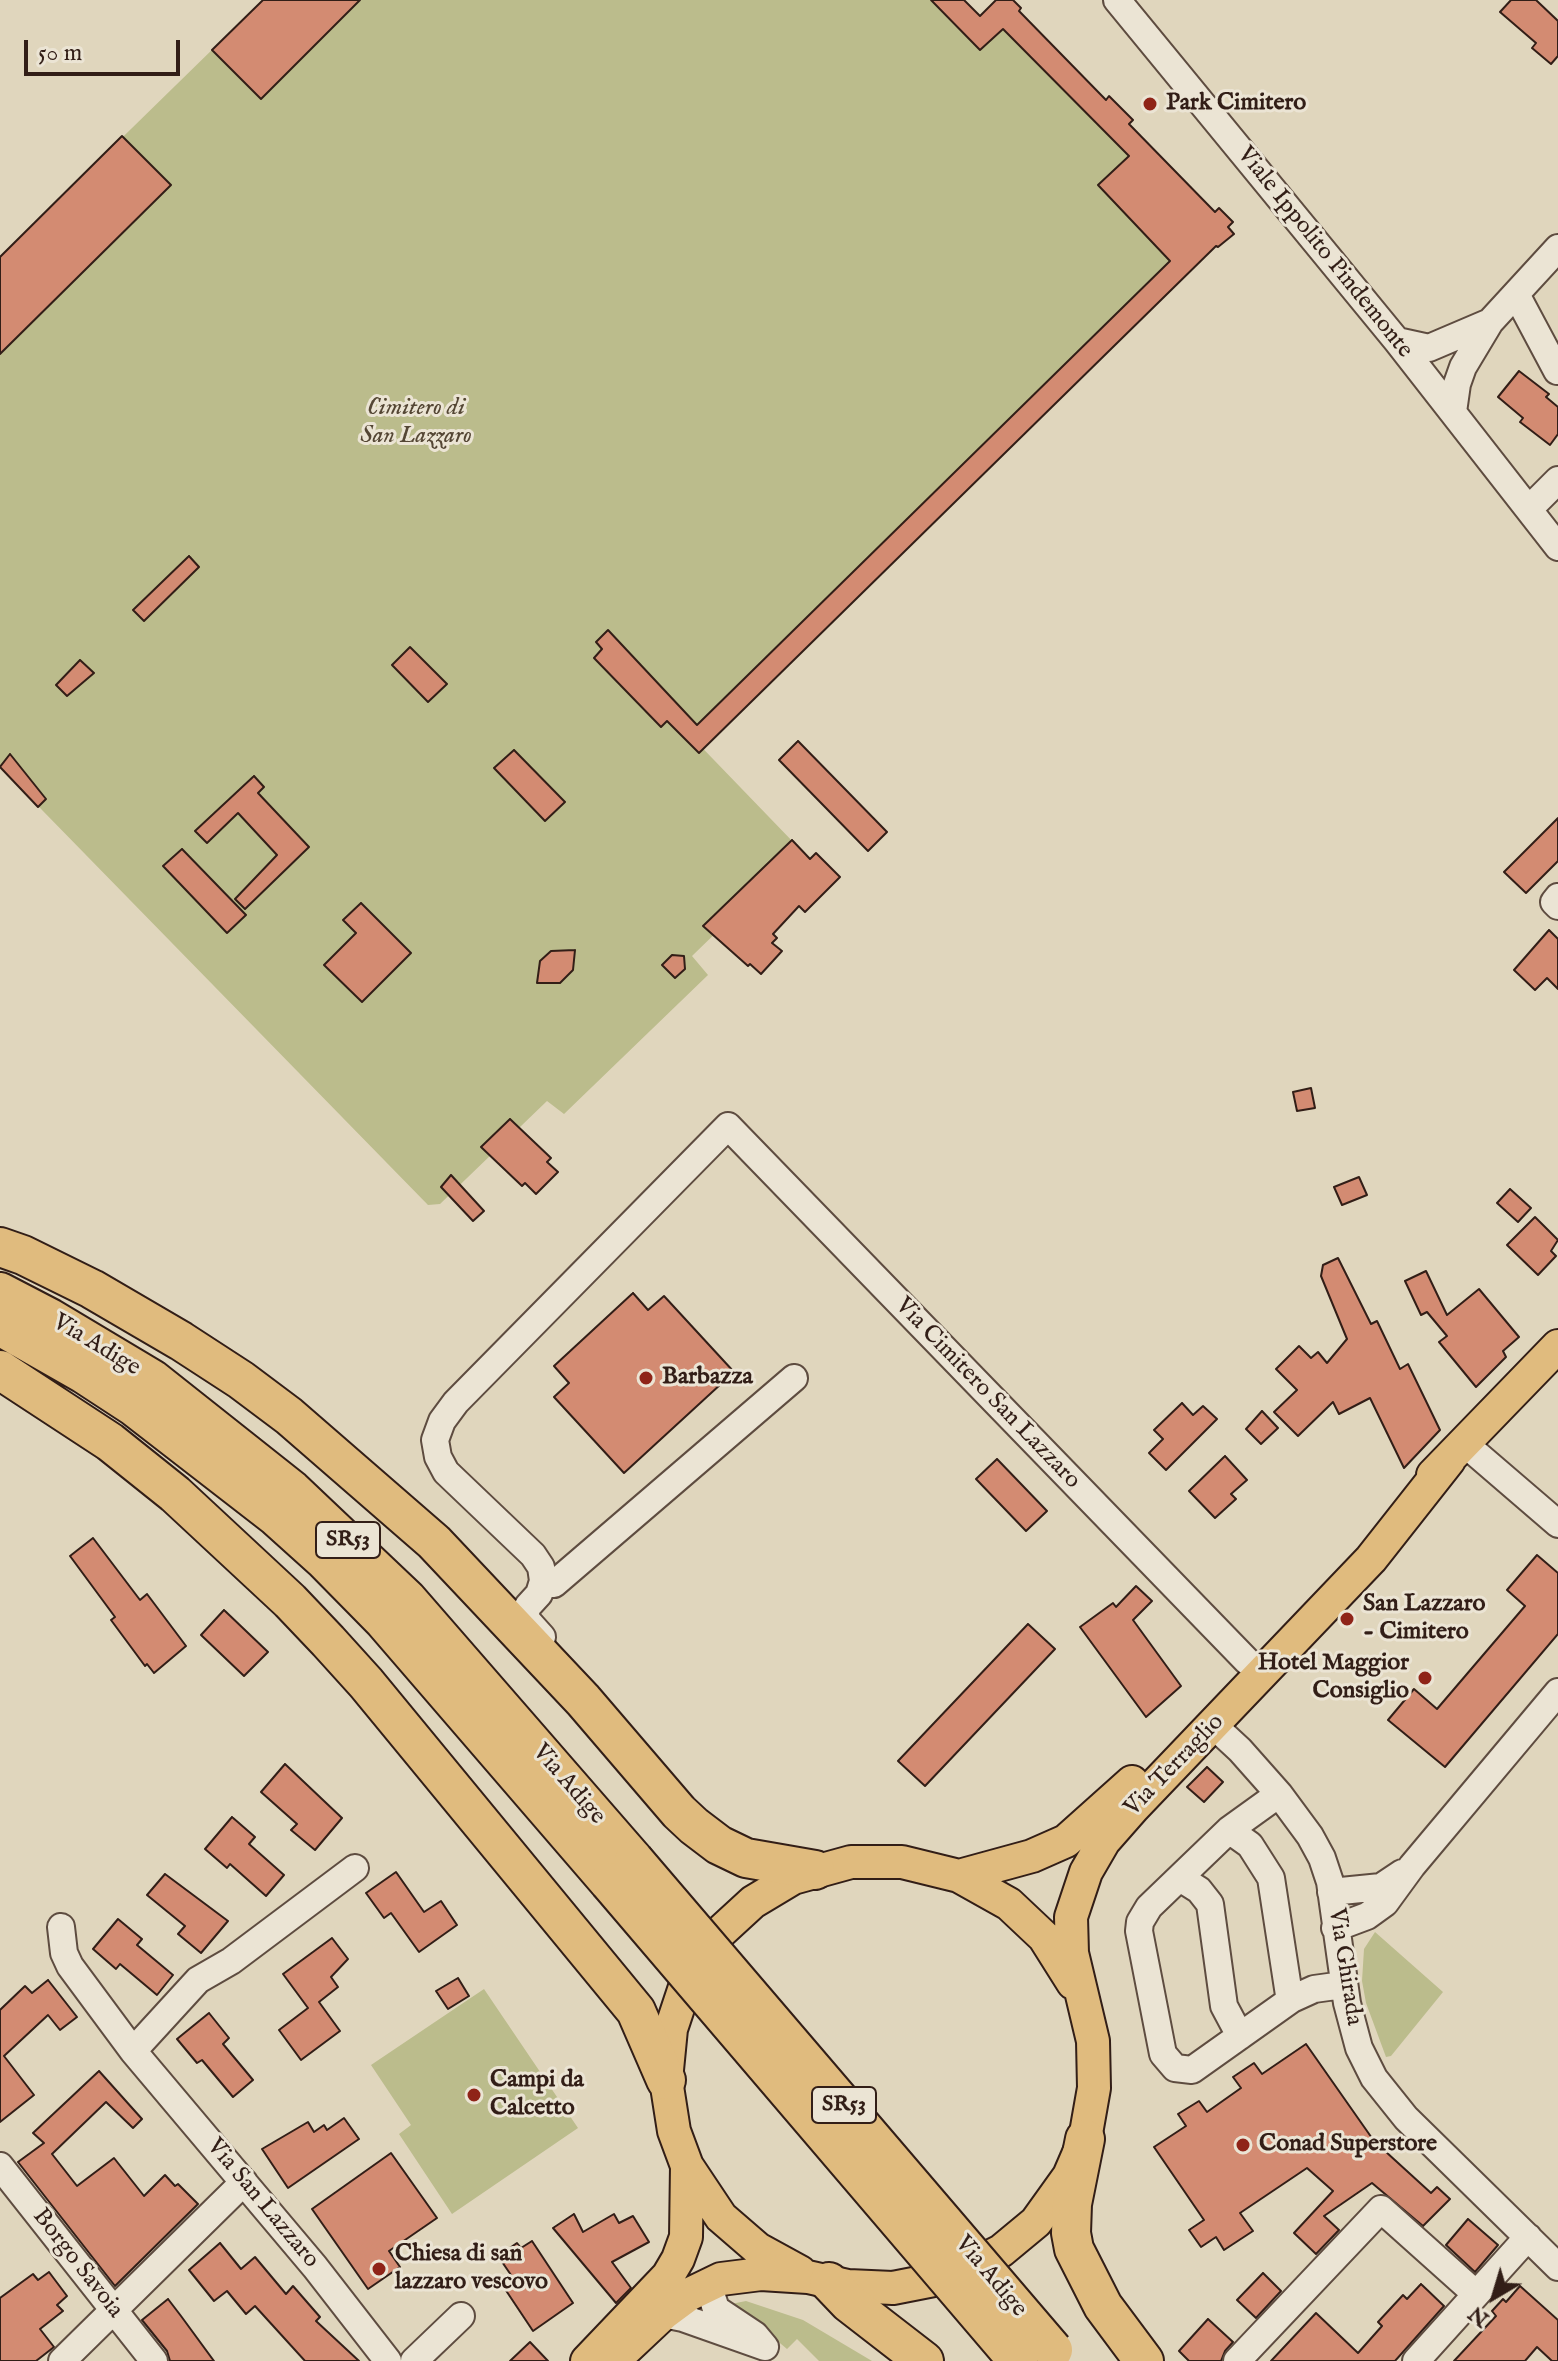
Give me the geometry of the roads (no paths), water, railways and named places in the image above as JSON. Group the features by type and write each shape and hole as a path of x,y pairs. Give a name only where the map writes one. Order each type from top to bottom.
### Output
{"highway":[{"path":"0,1247 92,1289 168,1333 241,1380 289,1416 434,1542 583,1700 679,1812 719,1845 746,1858 815,1870"},
{"name":"Via Adige","path":"0,1292 152,1379 292,1490 407,1599 622,1871"},
{"name":"Via Adige","path":"0,1326 133,1406 285,1525 384,1621 622,1871 1044,2357"},
{"path":"0,1370 110,1442 175,1494 290,1601 328,1641 636,2011 666,2080"},
{"path":"1085,2139 1072,2204 1074,2249 1087,2280 1103,2306 1144,2361"},
{"path":"818,2279 924,2361"}],"main road":[{"name":"Via Terraglio","path":"959,1876 1032,1856 1066,1841 1120,1794 1358,1545 1457,1452 1557,1349"},
{"name":"Via Terraglio","path":"624,2357 663,2314 708,2284 739,2275 818,2279 848,2286 893,2288 949,2277 1001,2251 1036,2222 1069,2176 1085,2139 1094,2088 1093,2041 1072,1953 1071,1917 1086,1872 1104,1841 1371,1559 1457,1452"},
{"name":"Via Terraglio","path":"818,2279 758,2249 721,2217 687,2166 674,2131 666,2080 671,2029 686,1984 716,1936 753,1902 793,1878 851,1862 902,1862 959,1876 1009,1904 1044,1937 1081,1996"},
{"name":"Via Terraglio","path":"587,2361 668,2276 678,2259 686,2237 687,2166"}],"street":[{"name":"Viale Ippolito Pindemonte","path":"1121,3 1453,412 1542,513 1558,547"},
{"path":"1453,412 1463,367 1490,322 1558,248"},
{"path":"1516,294 1557,371"},
{"path":"1397,341 1429,348 1490,322"},
{"path":"1542,513 1558,480"},
{"path":"1558,897 1554,902 1558,906"},
{"name":"Via Cimitero San Lazzaro","path":"543,1581 541,1567 533,1555 446,1472 438,1457 435,1440 442,1421 456,1402 728,1126 1247,1661"},
{"path":"583,1700 576,1676 524,1617 528,1606 539,1594 543,1581 554,1584 794,1378"},
{"path":"1457,1452 1558,1524"},
{"path":"1335,1928 1375,1911 1394,1893 1412,1866 1558,1692"},
{"name":"Via Ghirada","path":"1213,1725 1279,1794 1317,1848 1327,1870 1343,1985 1359,2048 1384,2092 1426,2138 1558,2267"},
{"path":"1279,1794 1229,1830 1149,1907 1140,1922 1139,1931 1163,2054 1175,2068 1192,2070 1292,1999 1314,1989 1343,1985"},
{"path":"1229,1830 1250,1845 1271,1878 1292,1999"},
{"path":"1331,1892 1381,1887 1412,1866"},
{"path":"133,2051 198,1980 231,1961 355,1868"},
{"path":"1180,1878 1199,1890 1210,1904 1224,2006 1240,2036"},
{"name":"Via San Lazzaro","path":"61,1927 64,1953 70,1966 133,2051 244,2182 388,2361"},
{"name":"Borgo Savoia","path":"0,2166 154,2361"},
{"path":"62,2361 244,2182"},
{"path":"1237,2361 1381,2209 1476,2294"},
{"path":"1416,2361 1528,2237"},
{"path":"708,2284 716,2309 755,2335 773,2354"},
{"path":"663,2314 683,2318 773,2354"},
{"path":"414,2361 461,2316"}],"place":[{"name":"Park Cimitero","path":"1150,104"},
{"name":"Barbazza","path":"646,1378"},
{"name":"San Lazzaro - Cimitero","path":"1347,1619"},
{"name":"Hotel Maggior Consiglio","path":"1425,1678"},
{"name":"Campi da Calcetto","path":"474,2095"},
{"name":"Conad Superstore","path":"1243,2145"},
{"name":"Chiesa di san lazzaro vescovo","path":"379,2269"}],"park label":[{"name":"Cimitero di San Lazzaro","path":"416,423"}]}
